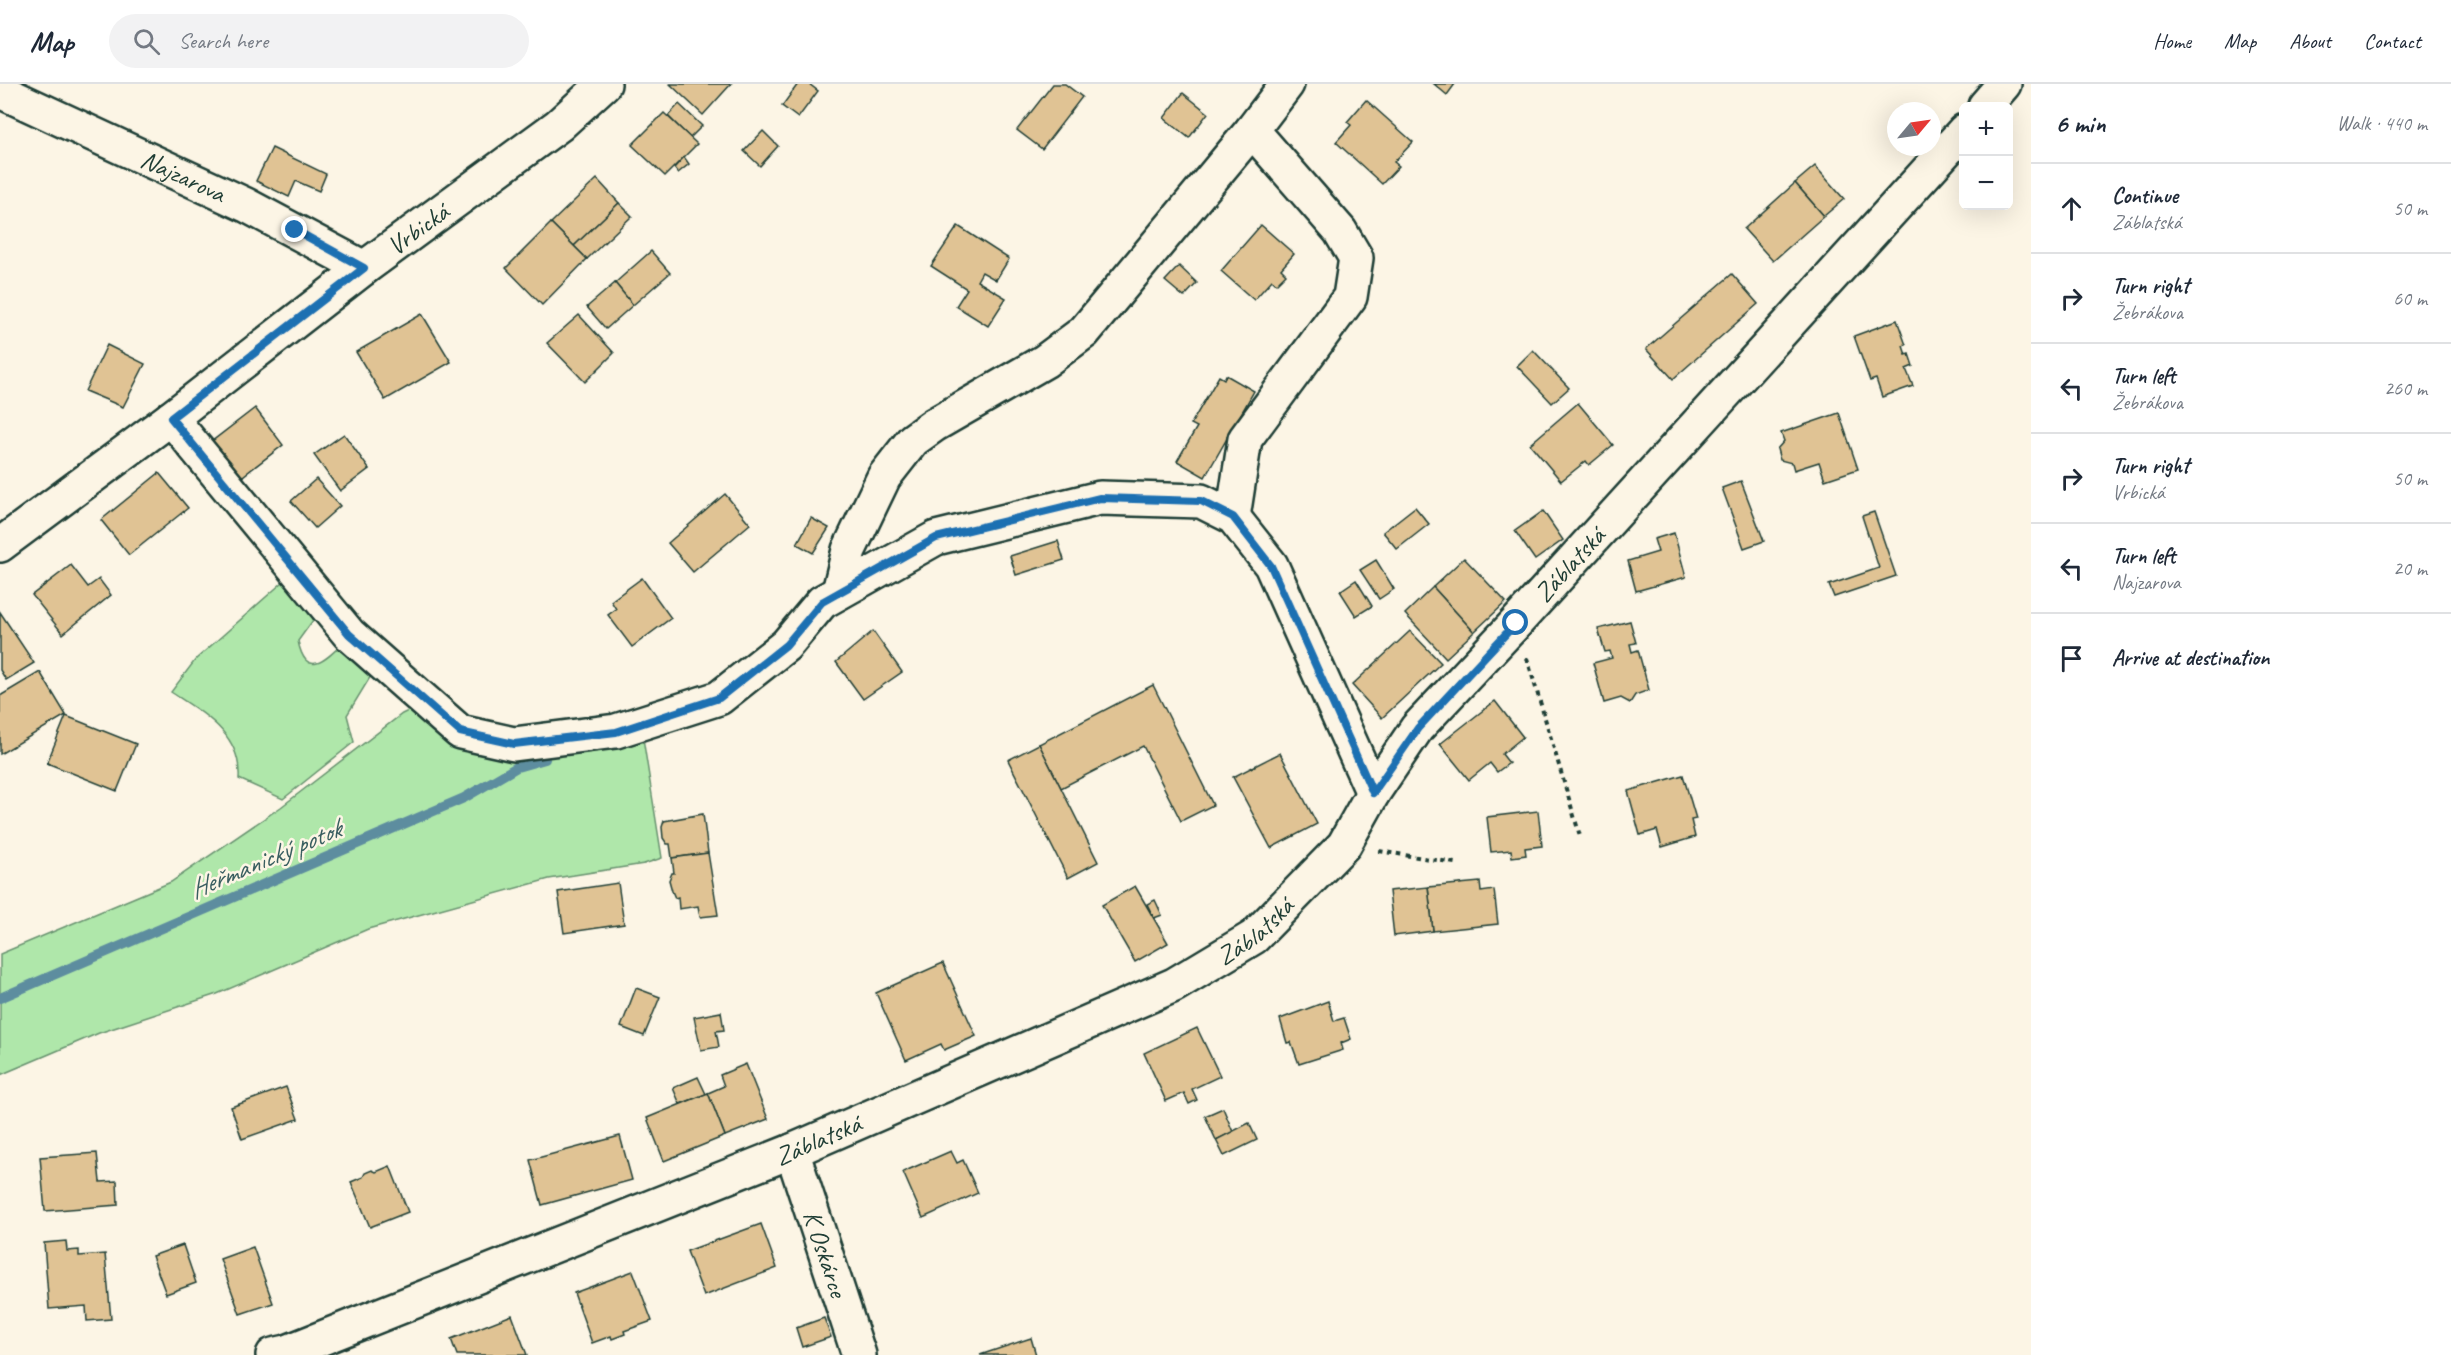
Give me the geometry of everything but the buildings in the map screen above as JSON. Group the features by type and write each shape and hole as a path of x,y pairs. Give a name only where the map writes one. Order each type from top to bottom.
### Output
{"street":[{"name":"Vrbická","path":"0,546 171,418 364,268 559,125 604,84"},
{"path":"839,592 849,550 884,477 913,440 934,425 1045,361 1084,332 1287,84"},
{"path":"1988,102 2004,84"},
{"name":"Najzarova","path":"0,91 246,205 364,268"},
{"path":"1233,517 1245,439 1350,297 1356,258 1340,231 1251,130"},
{"name":"Záblatská","path":"273,1355 287,1352 792,1151 1174,985 1254,937 1344,845 1373,793 1418,728 1959,136"},
{"path":"171,418 349,634 460,732 514,744 616,732 719,698 786,645 822,602 936,538 1100,498 1201,501 1233,517 1271,566 1373,793"},
{"name":"K Oskárce","path":"792,1151 860,1355"}],"path":[{"path":"1516,623 1580,836"},
{"path":"1344,845 1455,863"}],"green space":[{"path":"283,582 316,616 298,641 306,660 317,663 343,643 372,674 347,715 354,742 283,799 239,779 238,763 228,737 208,717 171,692 196,659"},
{"path":"412,709 452,736 642,732 662,858 644,864 549,879 368,929 217,994 99,1033 0,1075 0,954 171,882 281,807 402,714"}],"waterway":[{"name":"Heřmanický potok","path":"0,998 464,798 517,767 545,759"}],"route":[{"path":"295,230 364,268 171,418 349,634 460,732 514,744 616,732 719,698 786,645 822,602 936,538 1100,498 1201,501 1233,517 1271,566 1373,793 1418,728 1516,623"}]}
